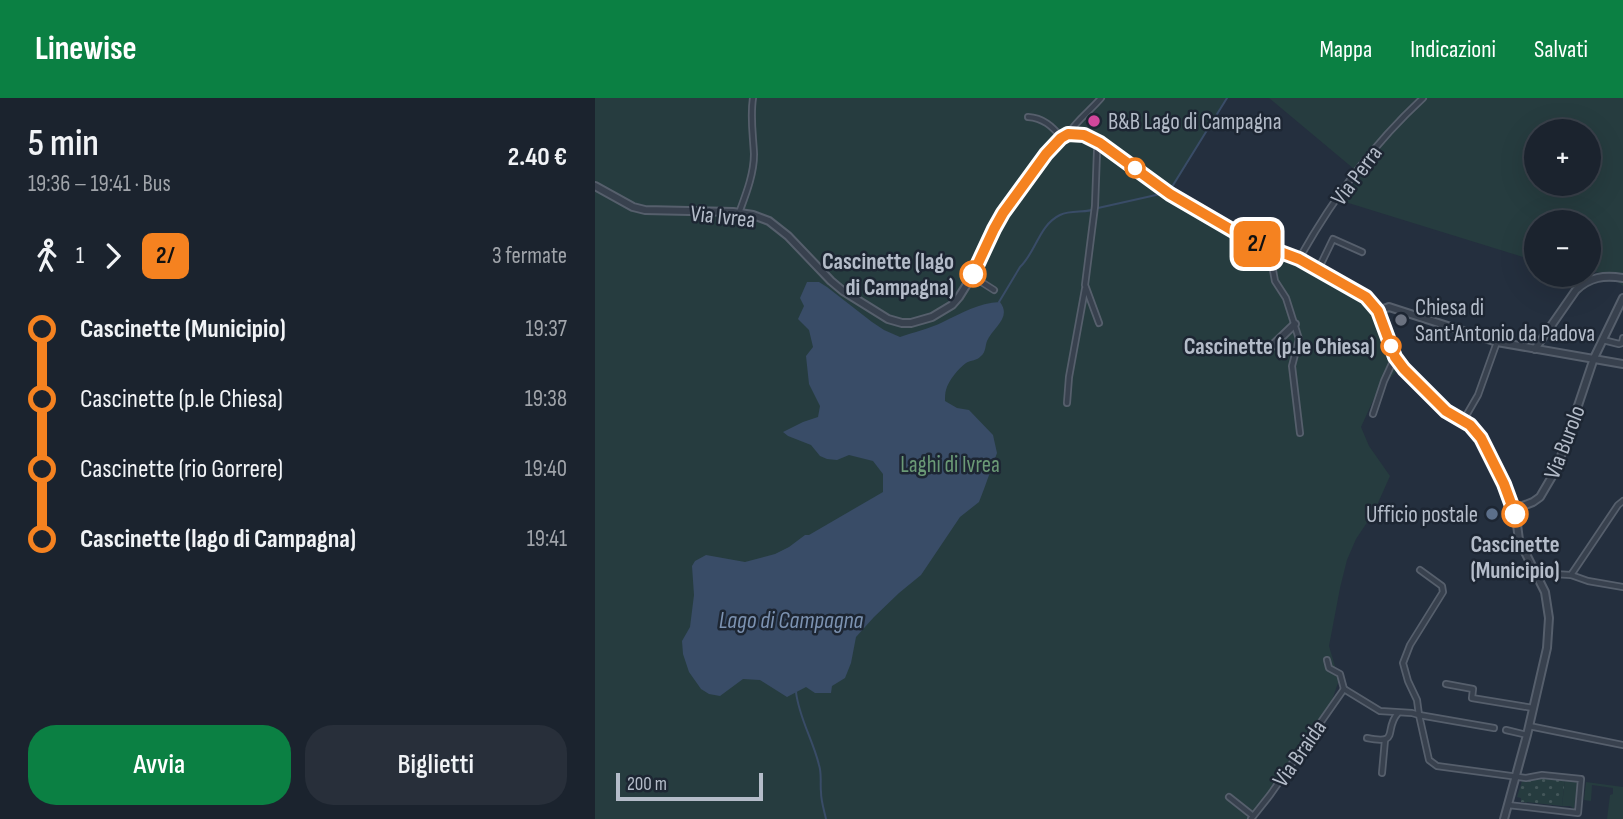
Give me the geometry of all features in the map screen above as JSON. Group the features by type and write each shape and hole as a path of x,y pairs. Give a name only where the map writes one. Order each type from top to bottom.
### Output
{"street":[{"path":"739,213 754,155 751,113 753,98"},
{"path":"1065,136 1101,98"},
{"name":"Via Perra","path":"1299,259 1359,169 1398,122 1423,98"},
{"path":"1028,117 1037,117 1065,136 1084,135 1100,143 1167,192 1249,240 1299,259 1366,297 1378,311 1395,357 1404,369 1435,401 1454,417 1470,425 1477,433 1515,509 1519,540 1545,592 1549,618 1543,666 1504,819"},
{"name":"Via Ivrea","path":"595,186 636,208 739,213 762,218 796,243 831,281 877,313 902,323 919,321 942,312 959,297 1003,213 1046,154 1065,136"},
{"path":"1067,404 1085,285 1100,143"},
{"path":"1318,270 1333,239 1362,252"},
{"path":"1269,249 1275,281 1286,298 1299,342 1292,366 1300,433"},
{"path":"1535,349 1584,282 1608,275 1623,278"},
{"path":"972,276 994,290"},
{"path":"1085,285 1099,323"},
{"name":"Via Burolo","path":"1515,509 1540,497 1551,479 1563,453 1594,359 1623,298"},
{"path":"1378,311 1389,307 1497,342 1623,364"},
{"path":"1271,347 1295,324"},
{"path":"1603,340 1619,344 1623,338"},
{"path":"1463,421 1478,395 1497,342"},
{"path":"1373,414 1395,357"},
{"path":"1571,576 1623,501"},
{"path":"1420,570 1443,586 1443,592 1410,645 1403,663 1417,700 1432,764 1516,777 1542,775 1581,779 1578,813 1507,805"},
{"path":"1536,573 1571,576 1623,587"},
{"path":"1327,660 1329,667 1340,674 1344,689 1380,711 1412,713 1494,728"},
{"path":"1446,684 1473,689 1472,698 1533,708"},
{"name":"Via Braida","path":"1252,818 1344,689"},
{"path":"1382,773 1385,740 1398,712"},
{"path":"1529,726 1623,745"},
{"path":"1506,730 1527,734"},
{"path":"1367,738 1385,740"},
{"path":"1229,797 1252,818"}],"green space":[{"name":"Laghi di Ivrea","path":"595,98 1226,98 1173,188 1219,218 1301,257 1374,298 1401,366 1376,394 1361,427 1369,446 1390,476 1374,512 1356,539 1340,588 1329,646 1339,680 1327,715 1310,745 1259,810 1256,819 595,819"},
{"path":"1269,98 1623,98 1623,286 1608,274 1601,273 1601,210 1524,210 1524,257 1342,201 1360,174"},
{"path":"1542,776 1565,778 1562,806 1527,802 1525,805 1521,798 1517,797 1522,781"},
{"path":"1565,778 1578,781 1574,809 1562,806"},
{"path":"1586,782 1623,787 1623,819 1607,819 1613,788 1592,785 1591,801 1584,800"}],"water":[{"name":"Lago di Campagna","path":"807,282 819,282 872,322 900,337 932,327 977,306 1000,302 1003,318 987,341 984,353 957,371 945,392 945,401 957,408 969,410 993,435 997,453 979,502 960,517 921,575 899,593 856,637 845,678 832,686 831,693 815,693 806,687 787,697 760,680 743,679 720,696 709,694 701,689 689,672 683,654 682,641 690,627 694,595 692,566 695,561 706,555 745,562 775,554 883,492 883,474 873,461 849,455 837,460 827,459 820,456 811,445 783,432 818,417 820,406 809,384 806,356 813,347 809,330 798,319 804,306 800,298"}],"waterway":[{"path":"1170,190 1227,98"},
{"path":"999,302 1042,232 1053,219 1065,213 1089,211 1165,193"},
{"path":"796,692 820,768 821,799 826,819"}],"bus line":[{"name":"2/","path":"973,274 1003,213 1046,154 1068,134 1084,135 1100,143 1170,194 1249,240 1299,259 1366,297 1378,311 1395,357 1404,369 1446,411 1470,425 1481,438 1504,484 1515,514"}],"place":[{"name":"B&B Lago di Campagna","path":"1094,121"},
{"name":"Cascinette (lago di Campagna)","path":"973,274"},
{"name":"Chiesa di Sant'Antonio da Padova","path":"1401,320"},
{"name":"Cascinette (p.le Chiesa)","path":"1391,346"},
{"name":"Ufficio postale","path":"1492,514"},
{"name":"Cascinette (Municipio)","path":"1515,514"}]}
